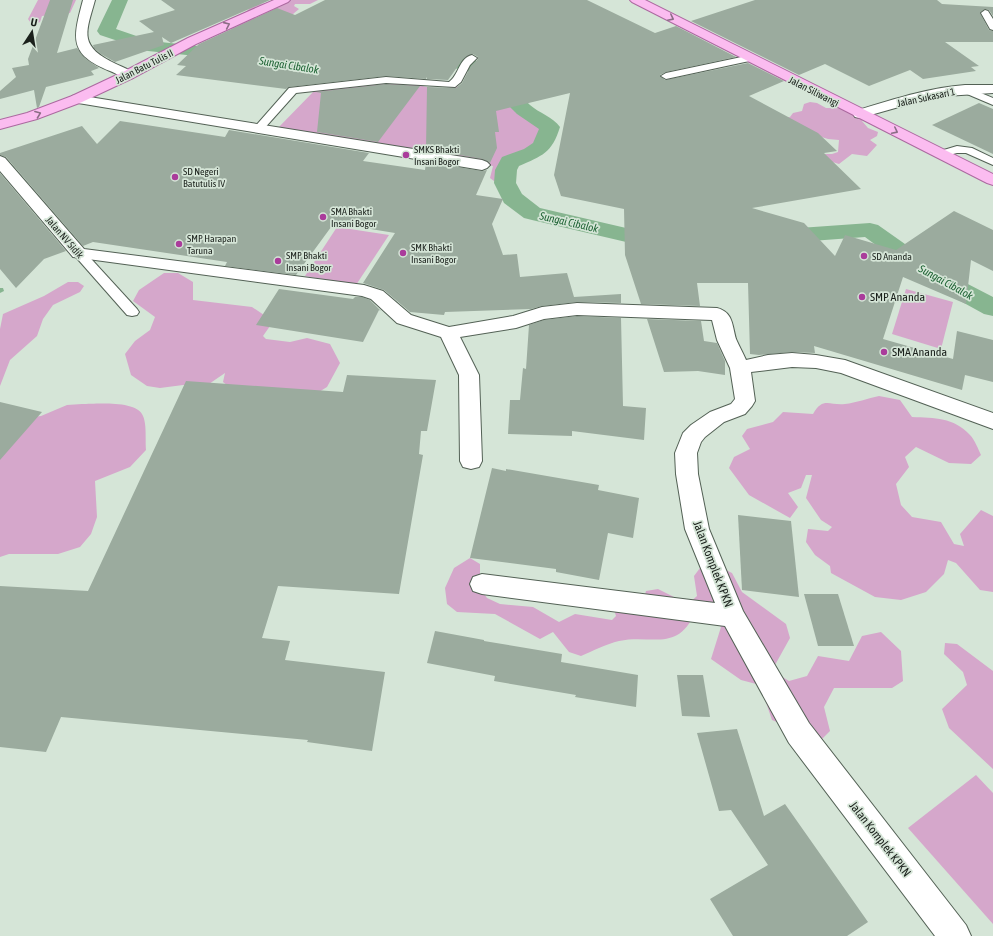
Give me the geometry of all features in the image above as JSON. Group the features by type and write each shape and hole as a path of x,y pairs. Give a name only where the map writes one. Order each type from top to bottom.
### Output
{"main road":[{"name":"Jalan Batu Tulis II","path":"0,125 32,116 77,99 156,61 192,41 284,0"},
{"name":"Jalan Siliwangi","path":"636,0 993,180"}],"street":[{"path":"89,0 81,33 82,46 85,51 92,56 128,75"},
{"name":"Jalan Sukasari 1","path":"860,114 920,96 964,89 993,89"},
{"path":"77,99 482,165"},
{"name":"Jalan NV Sidik","path":"0,162 79,253"},
{"path":"79,253 364,291 377,295 404,318 448,333 469,375 471,461"},
{"name":"Jalan Komplek KPKN","path":"448,333 516,322 542,313 577,309 717,314 722,318 727,340 740,368 744,387 744,401 738,409 717,417 698,431 691,439 686,453 687,474 697,529 733,616 799,734 948,934"},
{"path":"740,368 771,361 794,359 820,361 845,367 993,421"},
{"path":"482,584 733,616"}],"lane":[{"path":"985,13 993,27"},
{"path":"666,76 751,58"},
{"path":"258,129 293,90 386,80 451,85 458,80 467,63"},
{"path":"964,89 993,102"},
{"path":"942,154 958,148 967,149 993,162"},
{"name":"Jalan NV Sidik","path":"79,253 132,312"}],"shaded area":[{"path":"38,0 76,0 70,13 42,16 40,22 32,25 28,19"},
{"path":"279,0 318,0 310,4 295,4 294,6 299,9 293,14 232,29 227,24 244,15 251,6"},
{"path":"494,78 517,112 540,121 548,132 536,142 540,150 529,156 511,161 496,172 498,184 490,178 493,166 276,130 316,89 324,87 413,83 433,88 443,88 464,86"},
{"path":"810,102 817,103 826,108 837,108 854,113 862,118 862,121 868,128 878,132 877,136 870,140 877,145 867,156 852,154 839,164 823,159 822,154 832,154 838,152 839,140 828,139 799,130 786,118 790,117 793,113 802,111 804,104"},
{"path":"337,227 389,235 356,285 305,276"},
{"path":"164,273 178,273 193,282 193,300 252,307 267,317 270,326 263,336 266,339 290,342 307,338 330,344 340,363 327,387 314,395 227,385 223,382 225,373 206,386 183,385 160,388 147,386 131,375 125,354 135,341 150,330 155,317 133,301 139,290"},
{"path":"68,282 78,282 84,286 80,292 53,305 43,319 37,336 10,360 0,386 0,329 3,314 44,296"},
{"path":"906,289 953,302 941,349 892,334"},
{"path":"879,396 900,400 912,417 943,420 957,425 964,429 973,439 981,455 971,464 949,463 916,447 905,457 909,467 896,484 901,505 912,517 941,522 954,544 964,546 960,534 981,510 993,516 993,592 980,590 956,563 948,560 944,574 926,592 901,600 875,597 831,573 830,566 815,555 806,542 808,529 828,531 832,527 821,520 806,498 812,475 806,475 801,488 788,493 798,507 790,518 749,495 729,468 734,457 750,449 742,436 747,429 773,422 783,412 813,414 820,405 824,403 849,403"},
{"path":"67,405 125,405 133,407 139,411 143,416 145,424 146,450 130,467 95,481 97,517 91,534 80,547 58,554 9,554 0,557 0,432 17,419 41,416"},
{"path":"470,558 480,564 480,588 487,598 500,604 533,607 559,622 575,614 612,620 616,616 610,597 642,605 646,591 658,589 688,604 697,596 694,576 700,568 726,570 732,573 742,592 786,624 790,638 775,665 776,673 789,681 807,676 818,656 849,661 862,636 881,632 901,651 903,681 892,688 834,688 824,707 830,731 814,747 798,731 772,720 760,685 741,680 711,659 721,627 702,612 695,612 688,625 680,633 672,637 663,639 631,639 619,641 581,656 569,652 553,632 540,639 495,614 457,612 447,604 445,588 454,568"},
{"path":"945,643 957,644 993,671 993,769 949,728 942,709 967,685 963,672 944,654"},
{"path":"976,775 993,793 993,924 908,828"}],"building":[{"path":"50,0 73,0 57,53 77,48 86,59 99,68 91,71 94,75 46,87 39,107 37,108 34,90 0,99 0,91 16,77 12,68 29,65 28,59"},
{"path":"161,0 270,0 171,43 162,37 164,45 115,62 94,48 93,45 154,32 139,21 175,10"},
{"path":"325,0 587,0 655,33 676,26 736,57 666,72 660,75 665,80 748,63 784,81 749,96 818,133 837,151 824,153 861,189 752,208 804,223 835,256 845,235 896,250 954,211 993,230 993,271 971,260 966,304 903,277 883,339 953,359 957,331 993,340 993,382 965,375 962,390 814,346 815,353 792,352 759,355 750,354 748,283 697,283 700,306 641,304 625,255 624,209 561,196 554,175 570,93 496,111 499,132 495,132 497,148 490,163 482,159 426,149 427,87 456,88 462,83 471,66 478,59 478,57 473,54 463,59 448,80 427,79 427,77 426,79 386,76 289,87 286,89 176,75 186,66 177,65 199,44 277,8 295,15"},
{"path":"755,0 937,0 942,4 993,7 993,16 989,10 985,9 980,13 989,30 993,31 993,42 945,42 979,66 971,67 976,71 923,79 910,70 869,86 825,64 799,75 691,21"},
{"path":"386,84 420,86 378,142 317,132 321,93 316,92"},
{"path":"979,103 993,109 993,154 932,125"},
{"path":"120,121 225,137 229,130 369,153 363,161 425,170 426,162 482,171 487,170 476,195 503,199 492,224 503,255 517,254 520,277 567,273 574,297 621,294 621,303 577,302 542,306 531,309 445,312 444,315 410,312 384,290 363,283 395,233 334,223 296,275 225,266 227,262 93,242 83,246 6,157 0,155 0,153 82,126 97,144"},
{"path":"0,173 66,251 44,259 16,288 0,269"},
{"path":"279,289 353,299 355,297 362,297 370,300 381,311 379,310 363,342 256,325"},
{"path":"577,316 621,318 623,406 646,408 644,440 572,431 572,436 508,434 510,400 520,400 523,368 526,369 529,325 544,320"},
{"path":"647,319 701,321 704,341 717,343 725,361 725,375 698,371 664,372"},
{"path":"347,375 436,380 427,431 421,431 419,454 423,455 399,594 278,586 262,638 290,641 285,660 385,672 372,751 307,742 308,740 61,717 46,752 0,747 0,586 88,591 186,381 343,392"},
{"path":"0,402 42,412 0,460"},
{"path":"492,468 506,471 506,469 599,485 598,490 639,498 633,538 608,533 599,580 556,572 556,569 470,558"},
{"path":"738,515 791,521 799,597 742,590"},
{"path":"804,594 838,594 854,646 818,646"},
{"path":"435,631 562,654 561,662 638,675 636,707 494,681 495,676 427,663"},
{"path":"677,675 703,675 710,717 682,716"},
{"path":"737,729 764,816 785,804 868,922 847,936 733,936 710,899 768,865 731,810 719,811 697,733"}],"waterway":[{"name":"Sungai Cibalok","path":"120,0 106,31 148,46 235,55"},
{"name":"Sungai Cibalok","path":"418,62 468,64 490,76 524,110 550,127 547,136 540,147 531,153 510,162 506,170 505,183 512,198 532,213 639,238 666,240"},
{"name":"Sungai Cibalok","path":"771,237 870,230 913,261 924,271 993,308"}],"place":[{"name":"SMKS Bhakti Insani Bogor","path":"406,155"},
{"name":"SD Negeri Batutulis IV","path":"175,177"},
{"name":"SMA Bhakti Insani Bogor","path":"323,217"},
{"name":"SMP Harapan Taruna","path":"179,244"},
{"name":"SMK Bhakti Insani Bogor","path":"403,253"},
{"name":"SD Ananda","path":"864,256"},
{"name":"SMP Bhakti Insani Bogor","path":"278,261"},
{"name":"SMP Ananda","path":"862,297"},
{"name":"SMA Ananda","path":"884,352"}]}
